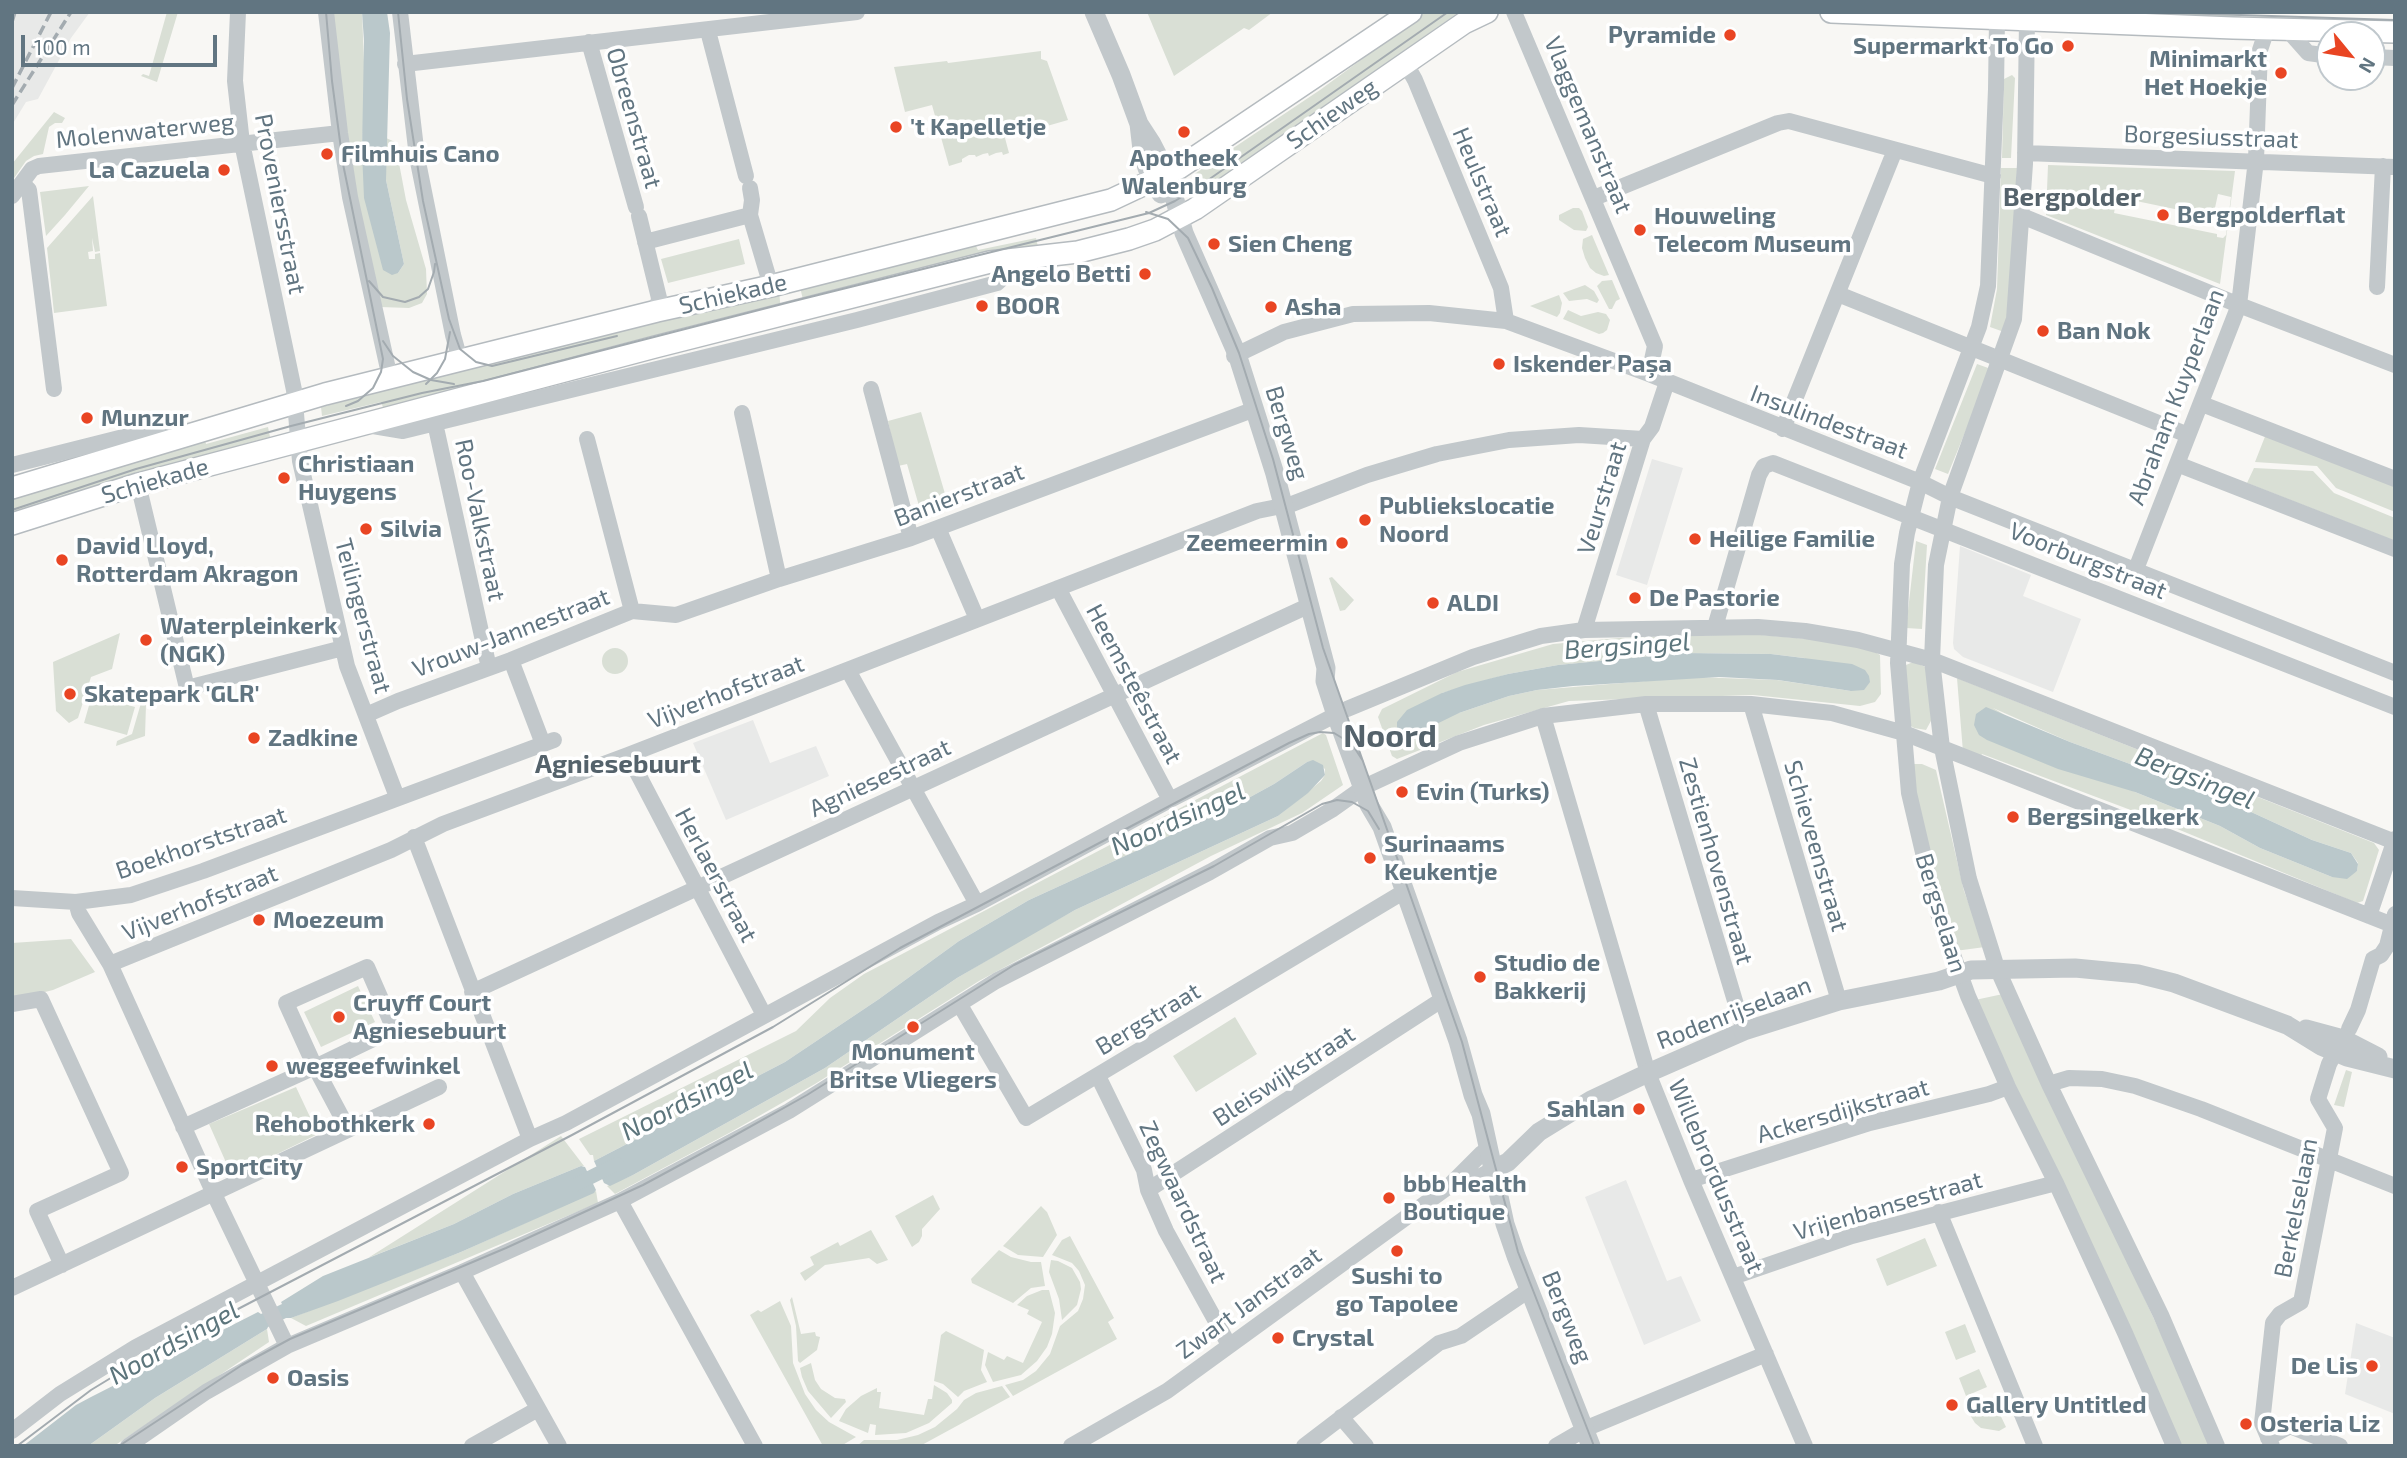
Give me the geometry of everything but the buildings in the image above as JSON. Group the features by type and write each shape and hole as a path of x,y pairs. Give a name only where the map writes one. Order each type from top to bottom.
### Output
{"main road":[{"name":"Schieweg","path":"1161,178 1411,12"},
{"name":"Schieweg","path":"1179,219 1464,23 1486,12"},
{"path":"1831,12 2027,16 2265,36 2292,29 2395,32"},
{"name":"Schiekade","path":"12,488 176,438 295,396 390,378 771,286 1111,200 1161,178"},
{"name":"Schiekade","path":"12,524 138,484 654,347 990,262 1078,252 1129,239 1179,219"}],"street":[{"name":"Proveniersstraat","path":"238,12 235,81 242,143 295,396"},
{"path":"326,12 340,133 365,273 390,378"},
{"path":"400,12 417,157 460,360"},
{"path":"405,64 857,12"},
{"name":"Bergweg","path":"1094,12 1139,124 1152,144 1161,178 1255,409 1284,506 1326,668 1325,681 1342,712 1368,785 1369,805 1382,827 1443,999 1481,1114 1488,1161 1505,1224 1588,1437"},
{"name":"Vlaggemanstraat","path":"1514,12 1655,346 1649,374"},
{"name":"Bergselaan","path":"1996,16 1997,73 1988,286 1972,348 1920,482 1902,564 1898,651 1903,733 1913,816 1936,908 1960,974 2008,1087 2056,1183 2174,1446"},
{"name":"Bergselaan","path":"2027,16 2025,153 2016,308 2009,338 1950,498 1935,576 1933,660 1942,748 1969,879 1997,968 2049,1084 2161,1315 2217,1446"},
{"path":"2292,29 2292,35 2308,53 2316,54"},
{"path":"708,31 748,182 752,200 750,215 771,286"},
{"name":"Abraham Kuyperlaan","path":"2136,569 2239,305 2256,160 2260,55 2265,36"},
{"name":"Obreenstraat","path":"589,42 645,242 659,298 657,312"},
{"name":"Heulstraat","path":"1406,64 1501,288 1506,321"},
{"path":"1997,73 2005,67 2018,67 2027,72"},
{"path":"1594,198 1784,121 1794,121 1993,176"},
{"name":"Molenwaterweg","path":"17,189 32,169 38,166 340,133"},
{"path":"1783,429 1895,150"},
{"name":"Borgesiusstraat","path":"2025,153 2389,167"},
{"path":"2384,278 2389,167"},
{"path":"17,189 29,190 54,389"},
{"path":"645,242 750,215"},
{"path":"2022,216 2239,305 2395,365"},
{"name":"Schiekade","path":"365,424 403,431 857,320 997,283 1022,260"},
{"path":"1838,294 2188,436"},
{"name":"Insulindestraat","path":"1235,355 1283,332 1353,314 1429,313 1506,321 1649,374 1920,482 1950,498 2395,673"},
{"name":"Veurstraat","path":"1584,630 1643,439 1652,427 1667,382"},
{"path":"871,389 911,538"},
{"path":"295,396 299,442"},
{"path":"2202,404 2395,479"},
{"name":"Banierstraat","path":"676,615 779,579 911,538 1255,409"},
{"path":"741,413 779,579"},
{"name":"Roo-Valkstraat","path":"435,423 489,668"},
{"name":"Schiekade","path":"12,465 150,430 176,438"},
{"path":"1284,506 1367,475 1437,454 1509,440 1578,435 1643,439"},
{"path":"587,439 632,611"},
{"name":"Teilingerstraat","path":"299,442 300,461 347,666 397,797"},
{"name":"Voorburgstraat","path":"1715,627 1759,475 1764,466 1773,463 2395,707"},
{"path":"2177,464 2395,549"},
{"path":"138,484 187,688 343,648"},
{"name":"Vijverhofstraat","path":"110,964 391,850 443,824 1257,511 1284,506"},
{"path":"938,528 977,619"},
{"name":"Heemsteêstraat","path":"1058,589 1170,800"},
{"name":"Agniesestraat","path":"472,992 1308,606"},
{"name":"Vrouw-Jannestraat","path":"366,715 632,611 676,615"},
{"path":"12,1431 97,1370 256,1283 530,1139 566,1123 1170,800 1342,712 1472,657 1541,636 1584,630 1715,627 1804,631 1858,640 1933,660 2394,841 2369,916"},
{"name":"Boekhorststraat","path":"12,898 76,902 131,895 203,871 548,742 511,660"},
{"path":"848,670 977,904"},
{"path":"128,1446 206,1392 287,1346 620,1201 789,1111 996,981 1210,872 1270,838 1292,833 1368,785 1459,743 1543,716 1646,704 1751,704 1832,713 1903,733 2369,916 2393,921"},
{"name":"Zestienhovenstraat","path":"1646,704 1744,1031"},
{"name":"Schieveenstraat","path":"1751,704 1839,1001"},
{"name":"Willebrordusstraat","path":"1543,716 1648,1073 1805,1446"},
{"name":"Herlaerstraat","path":"628,755 764,1015"},
{"path":"414,837 530,1139"},
{"name":"Bergstraat","path":"960,1005 1026,1118 1405,891"},
{"path":"76,902 79,913 110,964 214,1194 287,1346"},
{"name":"Berkelselaan","path":"2267,1436 2273,1323 2280,1314 2301,1302 2335,1128 2318,1099 2342,1040 2358,1010 2373,959 2381,955 2387,946 2393,921"},
{"path":"183,1127 314,1067 394,1029 367,967 286,1003 314,1067 348,1129"},
{"name":"Rodenrijselaan","path":"1488,1161 1508,1162 1539,1132 1591,1100 1744,1031 1839,1001 1997,968 2102,969 2174,983 2287,1026 2342,1040 2395,1068"},
{"path":"12,1004 41,999 121,1173 37,1210 62,1265"},
{"name":"Bleiswijkstraat","path":"1148,1190 1443,999"},
{"name":"Zegwaardstraat","path":"1098,1076 1144,1170 1148,1190 1166,1231 1229,1345"},
{"path":"2049,1084 2080,1078 2102,1079 2135,1086 2201,1109 2395,1186"},
{"path":"12,1289 439,1087"},
{"name":"Ackersdijkstraat","path":"1691,1180 1871,1124 2008,1087"},
{"name":"Zwart Janstraat","path":"1071,1446 1167,1391 1448,1187 1488,1161"},
{"name":"Vrijenbansestraat","path":"1734,1278 1852,1236 2056,1183"},
{"path":"620,1201 755,1446"},
{"path":"1940,1212 2035,1446"},
{"path":"462,1272 559,1446"},
{"path":"1304,1446 1439,1343 1461,1336 1529,1290"},
{"path":"1556,1446 1588,1437 1766,1354"},
{"path":"472,1446 538,1409"},
{"path":"1341,1417 1366,1446"},
{"path":"2267,1436 2290,1426 2340,1446"}],"shaded area":[{"path":"12,12 90,12 71,38 38,99 26,102 12,125"},
{"path":"167,12 178,12 157,82 141,76 149,76"},
{"path":"332,12 362,12 365,86 362,151 398,273 404,264 386,180 386,138 395,142 406,200 426,269 427,294 422,303 409,308 380,307 341,127"},
{"path":"362,12 387,12 390,33 386,180 404,264 398,273 392,275 383,270 364,198"},
{"path":"1147,12 1273,12 1249,30 1244,28 1174,76"},
{"path":"1426,12 1459,12 1385,64 1355,89 1201,194 1193,175 1320,90"},
{"path":"2148,12 2241,12 2240,21"},
{"path":"1041,51 1041,59 1047,61 1068,120 1005,138 1009,153 989,156 988,153 976,157 969,155 962,159 962,162 949,166 932,105 905,112 894,67"},
{"path":"2012,75 2015,78 2011,158 2002,158 2004,79"},
{"path":"54,112 65,118 62,123 49,127 43,154 26,161 12,181 12,164"},
{"path":"2048,165 2235,171 2220,284 2046,215","holes":["2218,194 2231,197 2226,235 2223,238 2217,237 2217,234 2114,213 2117,197 2213,217"]},
{"path":"2001,168 2017,168 2012,300 2004,332 1990,327 1997,289"},
{"path":"89,186 65,215 46,236 40,192"},
{"path":"93,196 100,251 95,252 92,238 93,251 88,252 89,259 95,259 95,254 100,253 107,306 54,313 47,248"},
{"path":"1573,208 1582,211 1588,227 1586,231 1574,230 1559,220 1559,215"},
{"path":"1592,235 1609,275 1596,273 1585,258 1583,239"},
{"path":"1036,238 1039,251 804,304 800,287 975,244 978,250"},
{"path":"739,239 745,264 668,283 661,259"},
{"path":"1612,280 1620,299 1609,309 1597,286 1602,281"},
{"path":"1585,285 1594,291 1599,300 1597,303 1587,299 1569,301 1563,293"},
{"path":"779,291 781,311 384,410 381,402 322,416 321,407"},
{"path":"1559,295 1562,303 1557,317 1530,306"},
{"path":"1568,310 1581,316 1598,312 1606,314 1610,320 1607,330 1599,334 1563,319"},
{"path":"1977,364 1991,369 1948,474 1935,469"},
{"path":"921,412 948,504 921,513 907,464 898,466 888,421"},
{"path":"268,427 270,437 147,471 12,517 12,497 204,436 206,444"},
{"path":"2266,434 2395,486 2395,512 2336,488 2317,466 2255,462"},
{"path":"1652,459 1683,468 1647,585 1616,575"},
{"path":"2254,468 2313,471 2334,493 2395,518 2395,541 2247,483"},
{"path":"1916,541 1927,545 1922,629 1906,628"},
{"path":"1960,546 2031,575 2023,596 2081,619 2053,692 1963,657 1954,649"},
{"path":"1332,577 1354,600 1345,610 1340,611 1329,578"},
{"name":"Skatepark 'GLR'","path":"120,633 112,669 91,677 78,718 69,723 56,711 53,662"},
{"path":"1750,634 1867,647 1880,655 1881,694 1875,702 1860,706 1753,695 1569,701 1484,725 1397,759 1392,756 1378,717 1382,709 1457,672 1553,644 1619,638","holes":["1683,653 1771,654 1804,658 1851,691 1777,680 1695,677 1537,690 1509,696 1459,713 1442,693 1508,674 1558,665"]},
{"path":"615,648 624,652 628,661 624,670 615,674 606,670 602,661 606,652"},
{"path":"1683,653 1771,654 1852,664 1865,670 1870,682 1864,690 1851,691 1778,680 1719,677 1573,686 1509,696 1459,713 1412,736 1404,737 1397,730 1397,722 1407,710 1465,685 1558,665"},
{"path":"1913,662 1926,667 1932,719 1926,730 1908,724 1904,672 1906,665"},
{"path":"1957,678 2374,843 2379,850 2363,901 2357,903 2136,812 1982,754 1980,758 1963,752","holes":["1993,708 2070,742 2212,794 2312,840 2351,853 2358,863 2357,871 2332,877 2260,848 2220,826 2135,792"]},
{"path":"92,695 135,707 127,735 84,723"},
{"path":"141,703 146,705 145,736 116,746 117,741 132,734"},
{"path":"1986,707 2070,742 2212,794 2312,840 2351,853 2358,864 2357,871 2347,879 2332,877 2260,848 2220,826 2135,792 2058,769 1987,740 1979,735 1974,725 1976,714"},
{"path":"753,720 770,763 816,746 829,776 726,820 693,743"},
{"path":"1323,733 1343,785 1302,813 1211,856 979,981 815,1084 731,1132 615,1194 607,1186 633,1175 825,1068 957,978 1075,910 1278,816 1321,781 1325,769 1314,761 1307,762 1232,807 1029,900 959,941 785,1062 594,1161 593,1155 590,1155 579,1139 796,1031 830,998 864,974"},
{"path":"1313,760 1323,765 1325,775 1308,793 1278,816 1075,910 957,978 825,1068 633,1175 610,1186 604,1183 594,1161 785,1062 959,941 1029,900 1232,807"},
{"path":"1914,764 1922,764 1936,770 1964,891 1985,947 1955,951 1914,791"},
{"path":"71,939 95,972 53,990 25,997 12,997 12,943"},
{"name":"Cruyff Court Agniesebuurt","path":"358,986 375,1022 321,1047 304,1012"},
{"path":"2003,994 2213,1446 2182,1446 2101,1265 1975,1000"},
{"path":"1235,1017 1257,1054 1196,1092 1173,1056"},
{"path":"2346,1070 2352,1072 2344,1107 2334,1105"},
{"path":"296,1087 318,1134 232,1176 209,1124"},
{"path":"561,1136 584,1166 513,1194 454,1224 368,1258"},
{"path":"581,1166 585,1167 596,1190 594,1193 461,1252 268,1327 155,1398 88,1446 23,1446 76,1405 258,1312 261,1314 282,1304 281,1302 323,1276 454,1224 513,1194"},
{"path":"1626,1180 1667,1281 1681,1276 1701,1321 1644,1345 1585,1197"},
{"path":"596,1191 598,1203 306,1326 291,1318 461,1252"},
{"path":"933,1195 940,1209 922,1229 919,1242 912,1247 895,1216"},
{"path":"1041,1206 1047,1212 1057,1235 1043,1257 1018,1255 1003,1246"},
{"path":"871,1230 888,1260 877,1264 869,1258 825,1265 805,1281 800,1273 814,1265 810,1257 838,1242 840,1246"},
{"path":"1070,1236 1114,1318 1108,1322 1117,1339 1013,1396 1005,1385 1023,1380 1036,1371 1050,1354 1060,1326 1078,1311 1083,1299 1085,1285 1079,1271 1072,1263 1052,1255 1062,1240"},
{"path":"1925,1238 1937,1266 1887,1286 1876,1259"},
{"path":"999,1250 1011,1257 1041,1262 1045,1286 1031,1288 1013,1303 972,1283 971,1279"},
{"path":"1051,1260 1072,1268 1080,1282 1077,1305 1062,1320 1059,1299 1049,1272"},
{"path":"1049,1290 1055,1313 1047,1347 1037,1361 1021,1375 993,1382 985,1365 988,1352 1004,1360 1007,1356 1023,1363 1042,1322 1027,1314 1029,1310 1017,1305 1027,1296"},
{"path":"792,1297 801,1334 815,1332 816,1336 820,1337 817,1350 800,1363 790,1300"},
{"path":"780,1301 791,1326 793,1363 805,1394 829,1422 856,1437 841,1446 823,1446 750,1315"},
{"name":"De Lis","path":"2356,1323 2395,1338 2395,1414 2345,1394"},
{"path":"1965,1324 1976,1352 1956,1360 1945,1332"},
{"path":"267,1329 269,1342 114,1446 88,1446 155,1398"},
{"path":"946,1331 984,1350 981,1370 987,1382 964,1391 958,1397 943,1384 934,1381 941,1335"},
{"path":"811,1363 815,1380 821,1389 835,1398 845,1399 846,1402 831,1418 808,1391 802,1377 800,1368"},
{"path":"1979,1369 1987,1387 1966,1396 1959,1378"},
{"path":"934,1385 947,1393 952,1403 929,1423 906,1433 875,1435 876,1425 870,1424 868,1433 839,1421 846,1409 861,1396 877,1388 877,1392 881,1392 879,1408 924,1415 928,1399 932,1399"},
{"path":"1002,1386 1010,1397 920,1446 857,1446 864,1440 897,1440 918,1435 935,1427 964,1400 976,1393"},
{"path":"1994,1402 2006,1427 1999,1431 1981,1428 1970,1415"}],"waterway":[{"name":"Noordsingel","path":"575,1185 617,1164"}],"tram line":[{"path":"326,12 343,164 383,359 381,372 373,388 358,401 346,406"},
{"path":"398,12 407,99 423,201 449,319 460,349 476,362 492,366 617,336"},
{"path":"12,510 136,469 291,426 422,393 483,381 1149,213 1201,185 1448,12"},
{"path":"2148,12 2395,20"},
{"path":"1146,212 1168,219 1188,238 1239,353 1273,459 1323,648 1462,1042 1518,1252 1594,1446"},
{"path":"369,281 383,297 405,302 419,297 428,289 435,264"},
{"path":"426,384 437,373 445,359 450,332"},
{"path":"383,341 393,356 413,372 431,380 454,384"},
{"path":"17,1446 91,1390 142,1359 572,1135 773,1027 900,948 1289,743 1309,734 1334,733 1352,744 1363,761"},
{"path":"119,1446 242,1365 290,1339 506,1248 643,1185 807,1095 1014,965 1214,866 1322,804 1337,800 1352,802 1368,811 1379,829"}],"railway":[{"path":"12,22 15,12"},
{"path":"12,88 51,12"},
{"path":"12,105 71,12"}],"place":[{"name":"Pyramide","path":"1730,35"},
{"name":"Supermarkt To Go","path":"2068,46"},
{"name":"Minimarkt Het Hoekje","path":"2281,73"},
{"name":"'t Kapelletje","path":"896,127"},
{"name":"Apotheek Walenburg","path":"1184,132"},
{"name":"Filmhuis Cano","path":"327,154"},
{"name":"La Cazuela","path":"224,170"},
{"name":"Bergpolderflat","path":"2163,215"},
{"name":"Houweling Telecom Museum","path":"1640,230"},
{"name":"Sien Cheng","path":"1214,244"},
{"name":"Angelo Betti","path":"1145,274"},
{"name":"BOOR","path":"982,306"},
{"name":"Asha","path":"1271,307"},
{"name":"Ban Nok","path":"2043,331"},
{"name":"Iskender Paşa","path":"1499,364"},
{"name":"Munzur","path":"87,418"},
{"name":"Christiaan Huygens","path":"284,478"},
{"name":"Publiekslocatie Noord","path":"1365,520"},
{"name":"Silvia","path":"366,529"},
{"name":"Heilige Familie","path":"1695,539"},
{"name":"Zeemeermin","path":"1342,543"},
{"name":"David Lloyd, Rotterdam Akragon","path":"62,560"},
{"name":"De Pastorie","path":"1635,598"},
{"name":"ALDI","path":"1433,603"},
{"name":"Waterpleinkerk (NGK)","path":"146,640"},
{"name":"Skatepark 'GLR'","path":"70,694"},
{"name":"Zadkine","path":"254,738"},
{"name":"Evin (Turks)","path":"1402,792"},
{"name":"Bergsingelkerk","path":"2013,817"},
{"name":"Surinaams Keukentje","path":"1370,858"},
{"name":"Moezeum","path":"259,920"},
{"name":"Studio de Bakkerij","path":"1480,977"},
{"name":"Cruyff Court Agniesebuurt","path":"339,1017"},
{"name":"Monument Britse Vliegers","path":"913,1027"},
{"name":"weggeefwinkel","path":"272,1066"},
{"name":"Sahlan","path":"1639,1109"},
{"name":"Rehobothkerk","path":"429,1124"},
{"name":"SportCity","path":"182,1167"},
{"name":"bbb Health Boutique","path":"1389,1198"},
{"name":"Sushi to go Tapolee","path":"1397,1251"},
{"name":"Crystal","path":"1278,1338"},
{"name":"De Lis","path":"2372,1366"},
{"name":"Oasis","path":"273,1378"},
{"name":"Gallery Untitled","path":"1952,1405"},
{"name":"Osteria Liz","path":"2246,1424"}],"district":[{"name":"Bergpolder","path":"2072,197"},
{"name":"Noord","path":"1390,736"},
{"name":"Agniesebuurt","path":"618,764"}],"water label":[{"name":"Bergsingel","path":"1627,646"},
{"name":"Bergsingel","path":"2195,778"}]}
